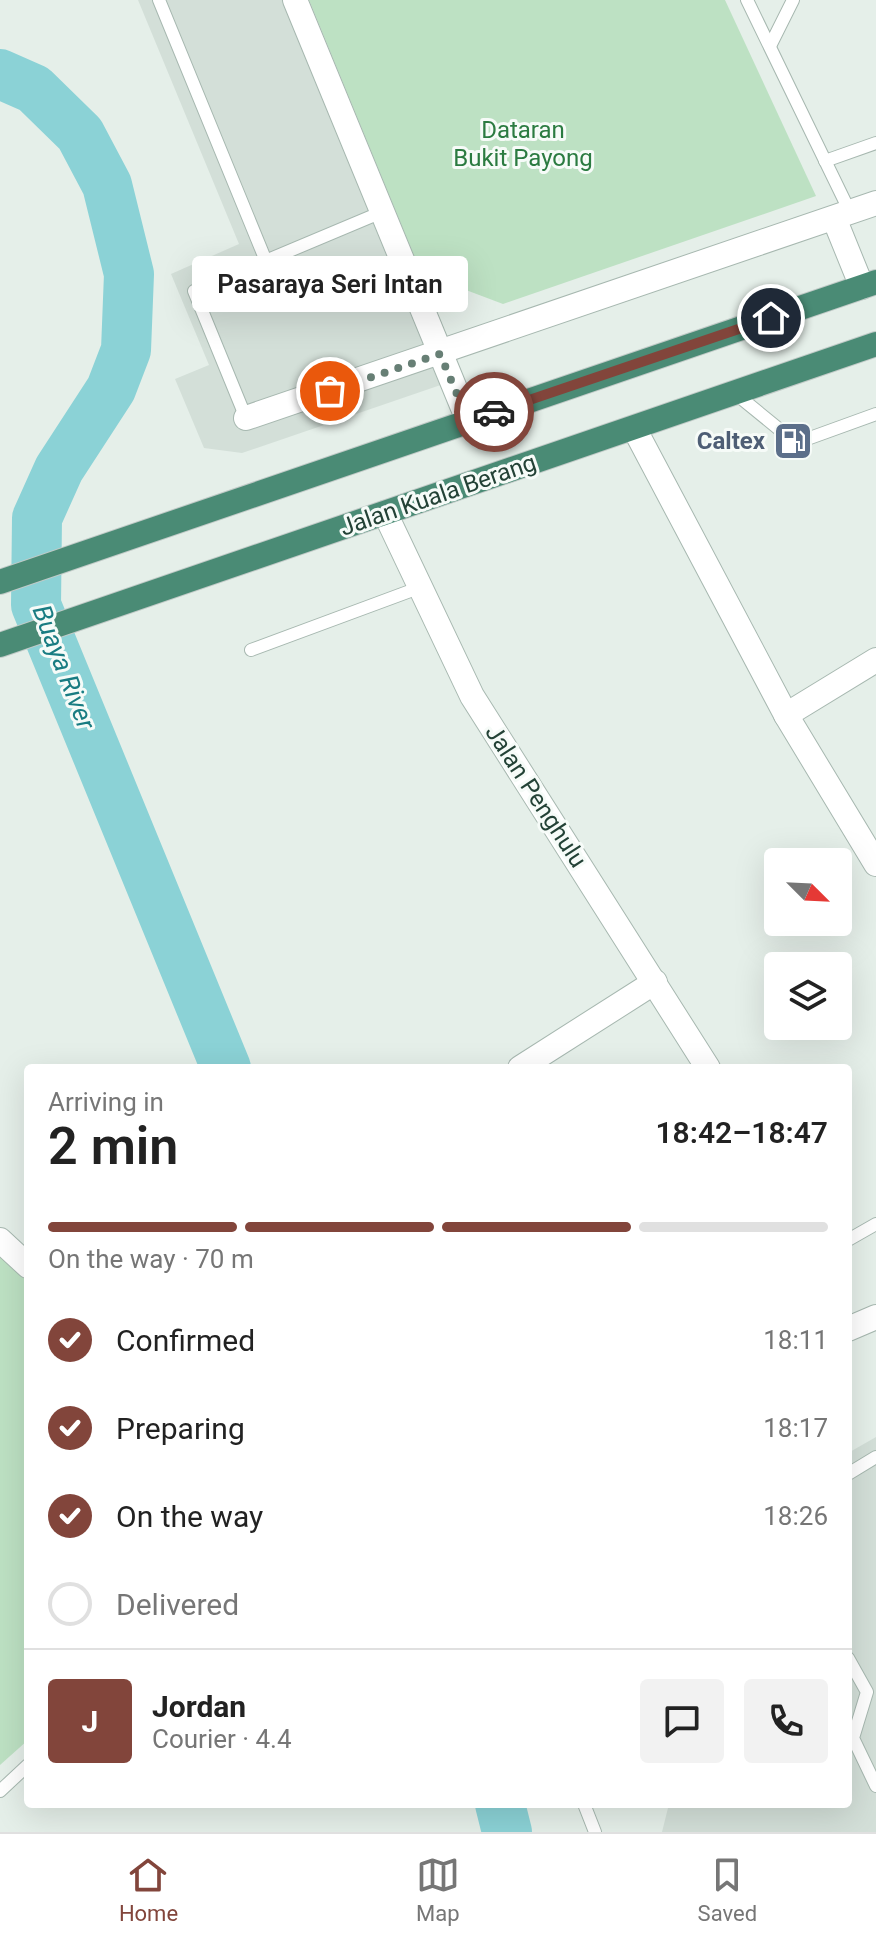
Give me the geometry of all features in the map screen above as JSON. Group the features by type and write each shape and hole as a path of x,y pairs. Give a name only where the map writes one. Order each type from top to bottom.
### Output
{"highway":[{"path":"0,582 869,284"},
{"name":"Jalan Kuala Berang","path":"0,645 876,344"}],"street":[{"path":"295,0 468,420"},
{"path":"246,418 876,203"},
{"path":"842,215 869,284"},
{"path":"634,428 786,715 876,864"},
{"name":"Jalan Penghulu","path":"385,513 472,696 706,1064"},
{"path":"786,715 876,660"},
{"path":"526,1064 655,982"},
{"path":"0,1240 24,1262"},
{"path":"852,1327 876,1317"}],"lane":[{"path":"159,0 266,261"},
{"path":"747,0 825,161 842,215"},
{"path":"770,46 793,0"},
{"path":"825,161 876,143"},
{"path":"246,418 194,291 382,212"},
{"path":"736,394 796,443 876,414"},
{"path":"251,650 421,587"},
{"path":"852,1238 876,1224"},
{"path":"852,1472 876,1457"},
{"path":"852,1665 867,1692 853,1738 876,1786"},
{"path":"0,1791 24,1769"},
{"path":"586,1808 595,1832"}],"shaded area":[{"path":"138,0 309,0 464,377 242,453 204,448 175,379 209,365 171,274 239,244"},
{"path":"876,1437 876,1832 662,1832 668,1808 852,1808 852,1451"}],"green space":[{"name":"Dataran Bukit Payong","path":"309,0 725,0 816,196 503,304 421,273"},
{"path":"0,1255 24,1275 24,1744 0,1765"}],"waterway":[{"name":"Buaya River","path":"0,74 34,89 80,134 107,185 129,274 126,350 111,389 59,469 37,518 36,605 224,1064"},
{"name":"Buaya River","path":"501,1808 507,1832"}],"way so far":[{"path":"330,391 440,354 468,420 494,412"}],"place":[{"name":"Pasaraya Seri Intan","path":"330,391"},
{"name":"Caltex","path":"793,441"}],"route":[{"path":"494,412 771,318"}]}
